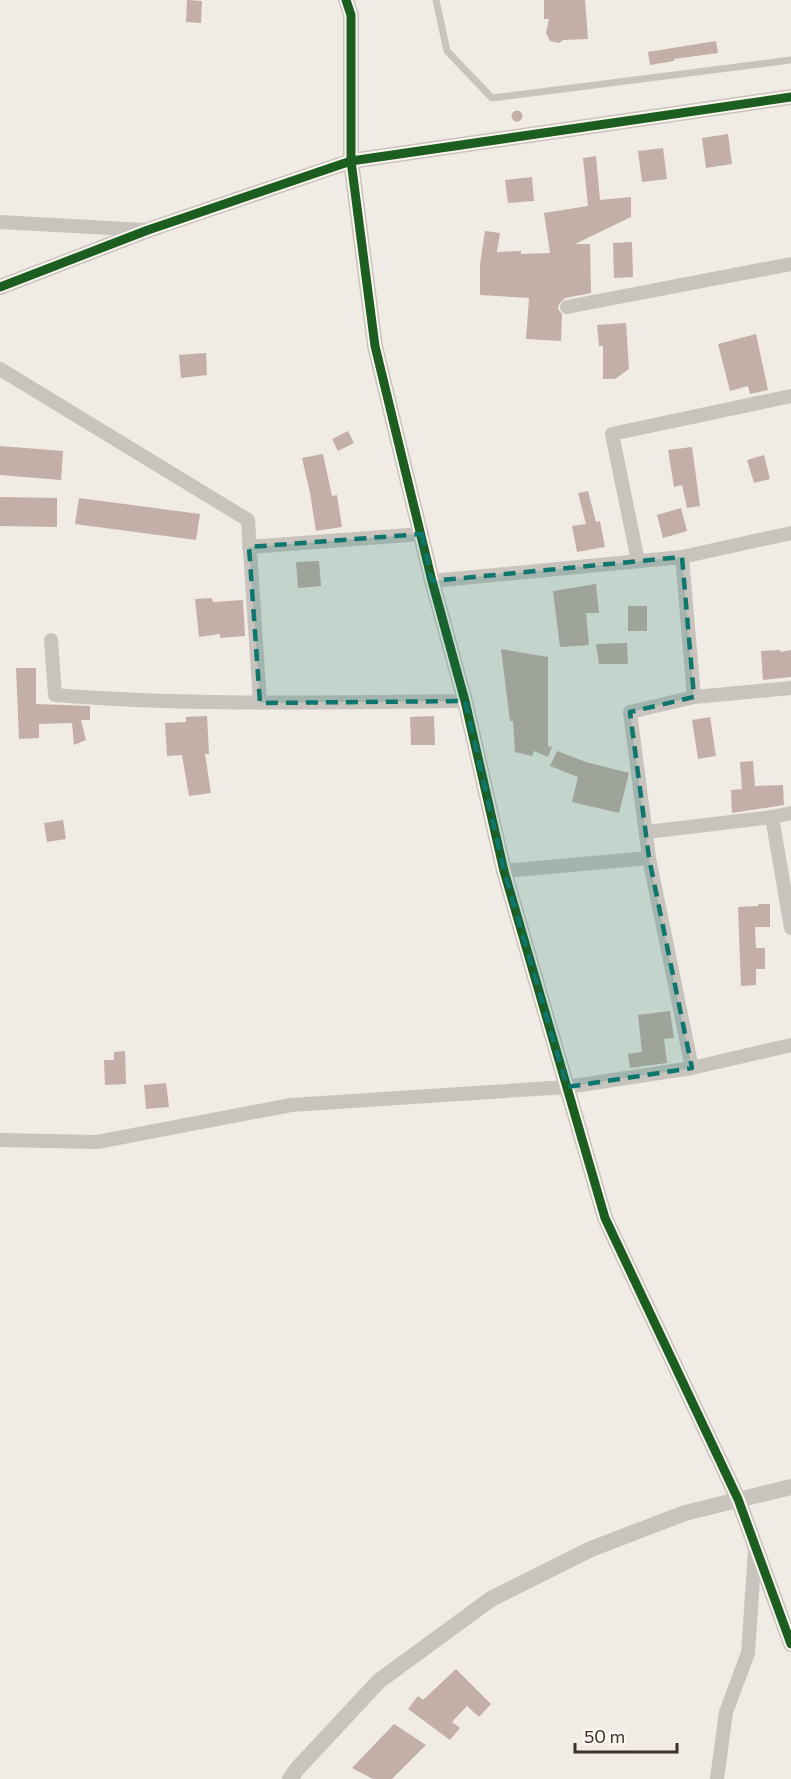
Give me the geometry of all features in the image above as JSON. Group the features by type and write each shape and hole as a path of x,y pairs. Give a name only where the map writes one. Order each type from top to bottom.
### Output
{"street":[{"path":"346,0 351,15 351,161 375,346 432,581 465,701 504,871 605,1218 738,1499 791,1644"},
{"path":"0,287 148,230 351,161 791,98"},
{"path":"0,222 148,230"},
{"path":"567,307 791,264"},
{"path":"0,369 248,520 260,703"},
{"path":"638,561 612,434 791,396"},
{"path":"432,581 682,557 791,533"},
{"path":"249,547 422,534"},
{"path":"682,557 694,697"},
{"path":"51,640 55,695 260,703 465,701"},
{"path":"692,1068 649,858 630,712 694,697 791,688"},
{"path":"647,832 772,818 791,813"},
{"path":"772,818 791,928"},
{"path":"504,871 649,858"},
{"path":"0,1140 97,1142 291,1105 567,1087 692,1068 791,1045"},
{"path":"290,1779 379,1681 491,1599 591,1549 685,1513 791,1487"},
{"path":"717,1779 726,1712 748,1653 755,1548"}],"lane":[{"path":"436,0 447,51 492,98 791,60"}],"highlighted area":[{"path":"422,534 432,581 682,557 694,697 630,712 649,858 692,1068 567,1087 504,871 465,701 260,703 249,547"}],"building":[{"path":"187,0 202,1 201,23 186,22"},
{"path":"544,0 585,0 588,39 563,40 559,43 550,41 546,33 549,19 544,19"},
{"path":"716,41 718,53 650,65 648,52"},
{"path":"517,110 523,116 517,122 511,116"},
{"path":"728,134 732,164 706,168 702,138"},
{"path":"663,148 667,179 642,182 638,151"},
{"path":"596,156 600,200 631,197 631,217 575,244 590,244 591,293 565,298 559,304 558,309 562,314 561,341 526,339 529,298 480,295 480,264 485,231 500,233 497,252 550,253 544,213 588,206 583,158"},
{"path":"532,177 534,201 508,203 505,180"},
{"path":"632,242 633,277 614,278 613,243"},
{"path":"626,323 629,369 615,379 603,379 603,346 599,346 597,325"},
{"path":"756,334 768,390 750,394 748,386 730,391 718,344"},
{"path":"206,353 207,375 181,378 179,355"},
{"path":"348,431 354,443 338,451 332,439"},
{"path":"0,446 63,451 61,480 0,475"},
{"path":"692,447 700,506 687,508 682,485 674,487 668,450"},
{"path":"323,454 332,496 337,495 342,527 316,531 302,458"},
{"path":"764,455 770,479 754,483 747,460"},
{"path":"588,491 596,522 600,521 605,547 577,552 572,526 586,524 578,493"},
{"path":"0,497 57,498 57,527 0,526"},
{"path":"79,498 200,514 196,540 75,524"},
{"path":"681,508 687,531 663,538 657,515"},
{"path":"319,561 321,586 298,588 296,562"},
{"path":"596,584 599,613 586,613 589,645 560,647 553,591"},
{"path":"212,598 213,602 243,600 245,636 220,638 220,634 199,637 195,599"},
{"path":"628,606 647,606 647,631 628,631"},
{"path":"627,643 628,664 599,664 596,644"},
{"path":"501,649 548,657 548,746 552,747 548,757 534,751 532,756 515,752 513,721 510,721"},
{"path":"780,650 780,652 791,650 791,677 763,680 761,651"},
{"path":"16,668 36,668 36,704 90,706 90,720 81,720 86,740 74,745 72,723 39,724 39,738 19,739"},
{"path":"207,716 209,754 205,754 211,793 189,796 182,755 167,756 165,723 186,722 186,717"},
{"path":"434,716 435,745 411,745 410,717"},
{"path":"710,717 716,756 698,759 692,720"},
{"path":"557,751 586,762 629,773 619,813 572,802 578,777 550,766"},
{"path":"753,761 755,786 783,785 784,805 732,813 731,790 742,789 740,762"},
{"path":"63,820 66,839 47,842 44,823"},
{"path":"758,904 770,904 770,927 755,927 756,948 765,948 765,969 756,969 756,985 741,986 738,907 758,906"},
{"path":"670,1011 674,1038 664,1039 667,1063 630,1068 628,1054 642,1052 638,1015"},
{"path":"125,1051 126,1084 105,1085 104,1060 114,1060 114,1052"},
{"path":"166,1083 169,1107 146,1109 144,1085"},
{"path":"456,1669 491,1704 479,1717 467,1706 452,1722 460,1728 450,1740 408,1709 418,1696 423,1700"},
{"path":"394,1724 426,1745 392,1779 373,1779 352,1768"}],"cycle path":[{"path":"346,0 351,15 351,161 375,346 432,581 465,701 504,871 605,1218 738,1499 791,1644"},
{"path":"0,287 148,230 351,161 791,97"}]}
